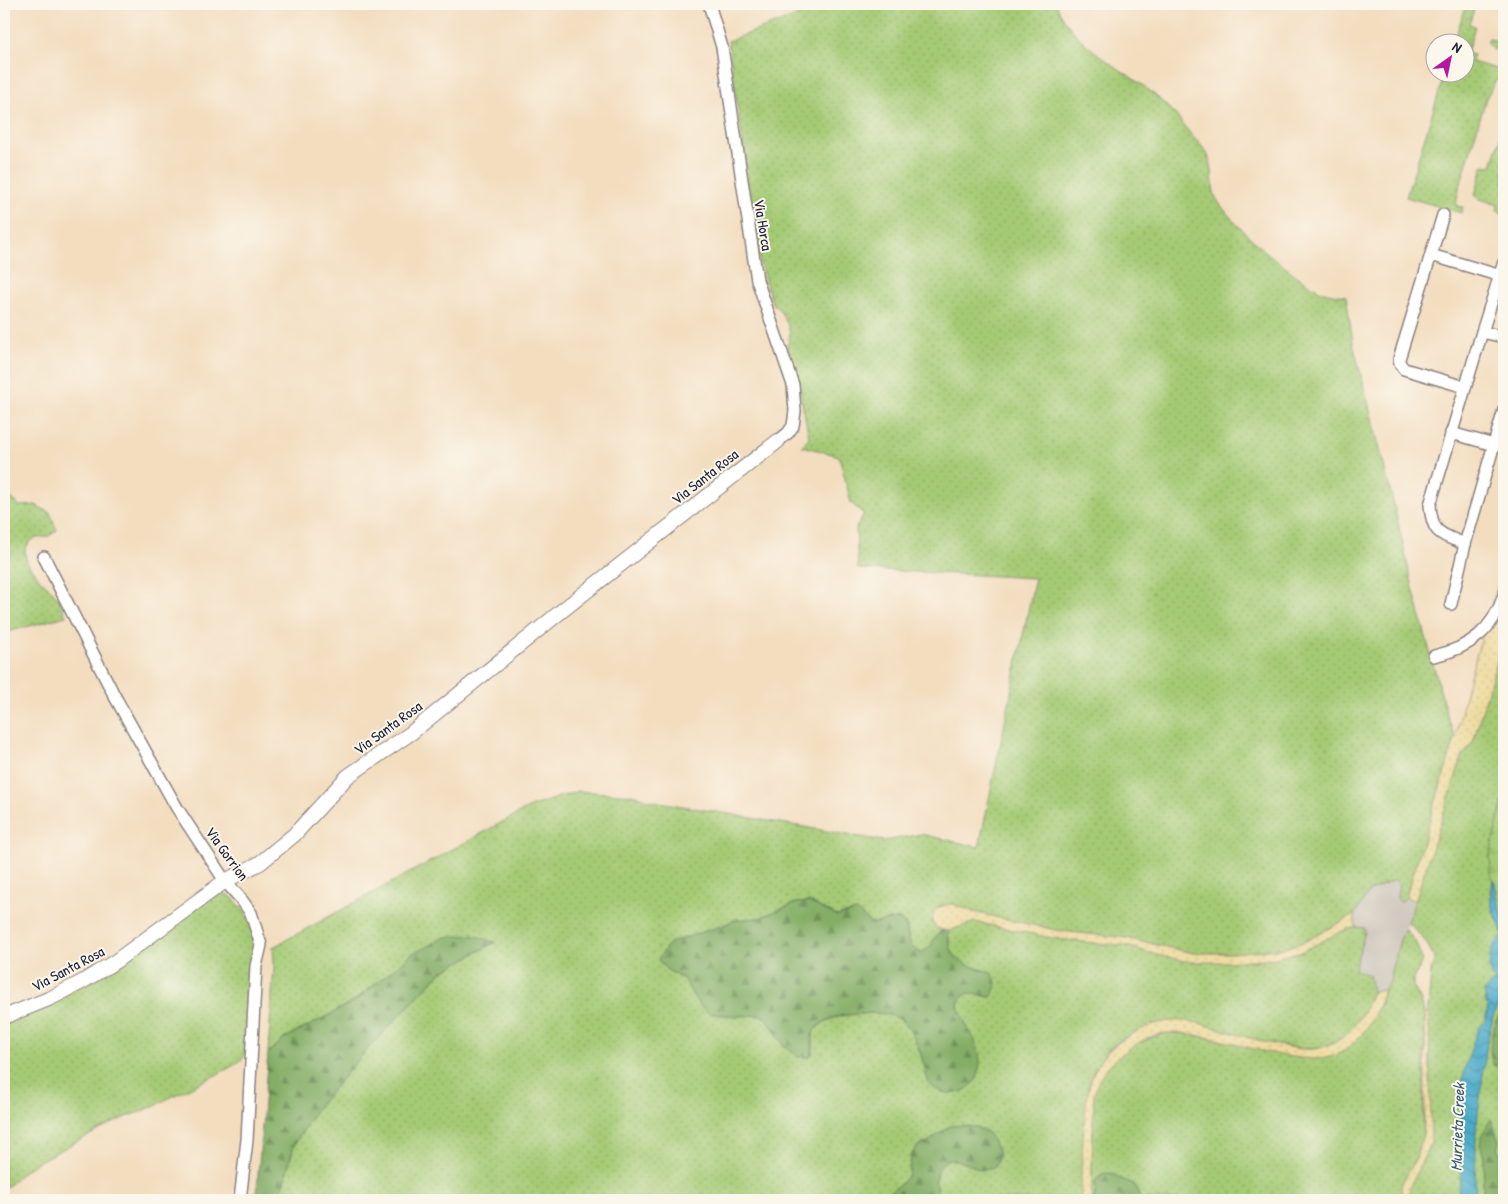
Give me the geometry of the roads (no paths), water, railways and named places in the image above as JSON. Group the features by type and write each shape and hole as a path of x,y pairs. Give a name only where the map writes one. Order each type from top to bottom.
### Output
{"street":[{"name":"Via Horca","path":"708,4 722,47 756,280 793,385 793,426 778,441"},
{"path":"1443,215 1399,358 1400,364 1404,369 1465,386"},
{"path":"1430,255 1502,276"},
{"path":"1465,544 1437,532 1431,521 1430,506 1465,386 1502,276 1504,262"},
{"path":"1482,332 1504,337"},
{"path":"1451,604 1465,544 1504,410"},
{"path":"1451,433 1494,445"},
{"name":"Via Santa Rosa","path":"4,1017 51,998 82,982 116,961 225,881 260,862 294,834 348,776 426,721 778,441"},
{"name":"Via Gorrion","path":"44,557 114,695 177,808 225,881 251,913 261,945 256,966 246,1140 240,1200"},
{"path":"1434,656 1466,645 1484,631 1499,611 1504,595"}],"water":[{"path":"1494,879 1504,916 1504,988 1493,1017 1487,1042 1476,1129 1475,1200 1458,1200 1465,1134 1459,1109 1459,1097 1465,1068 1477,1031 1485,1021 1488,1008 1484,991 1495,981 1490,970 1492,949 1503,936 1491,902"}],"water label":[{"name":"Murrieta Creek","path":"1457,1127"}]}
